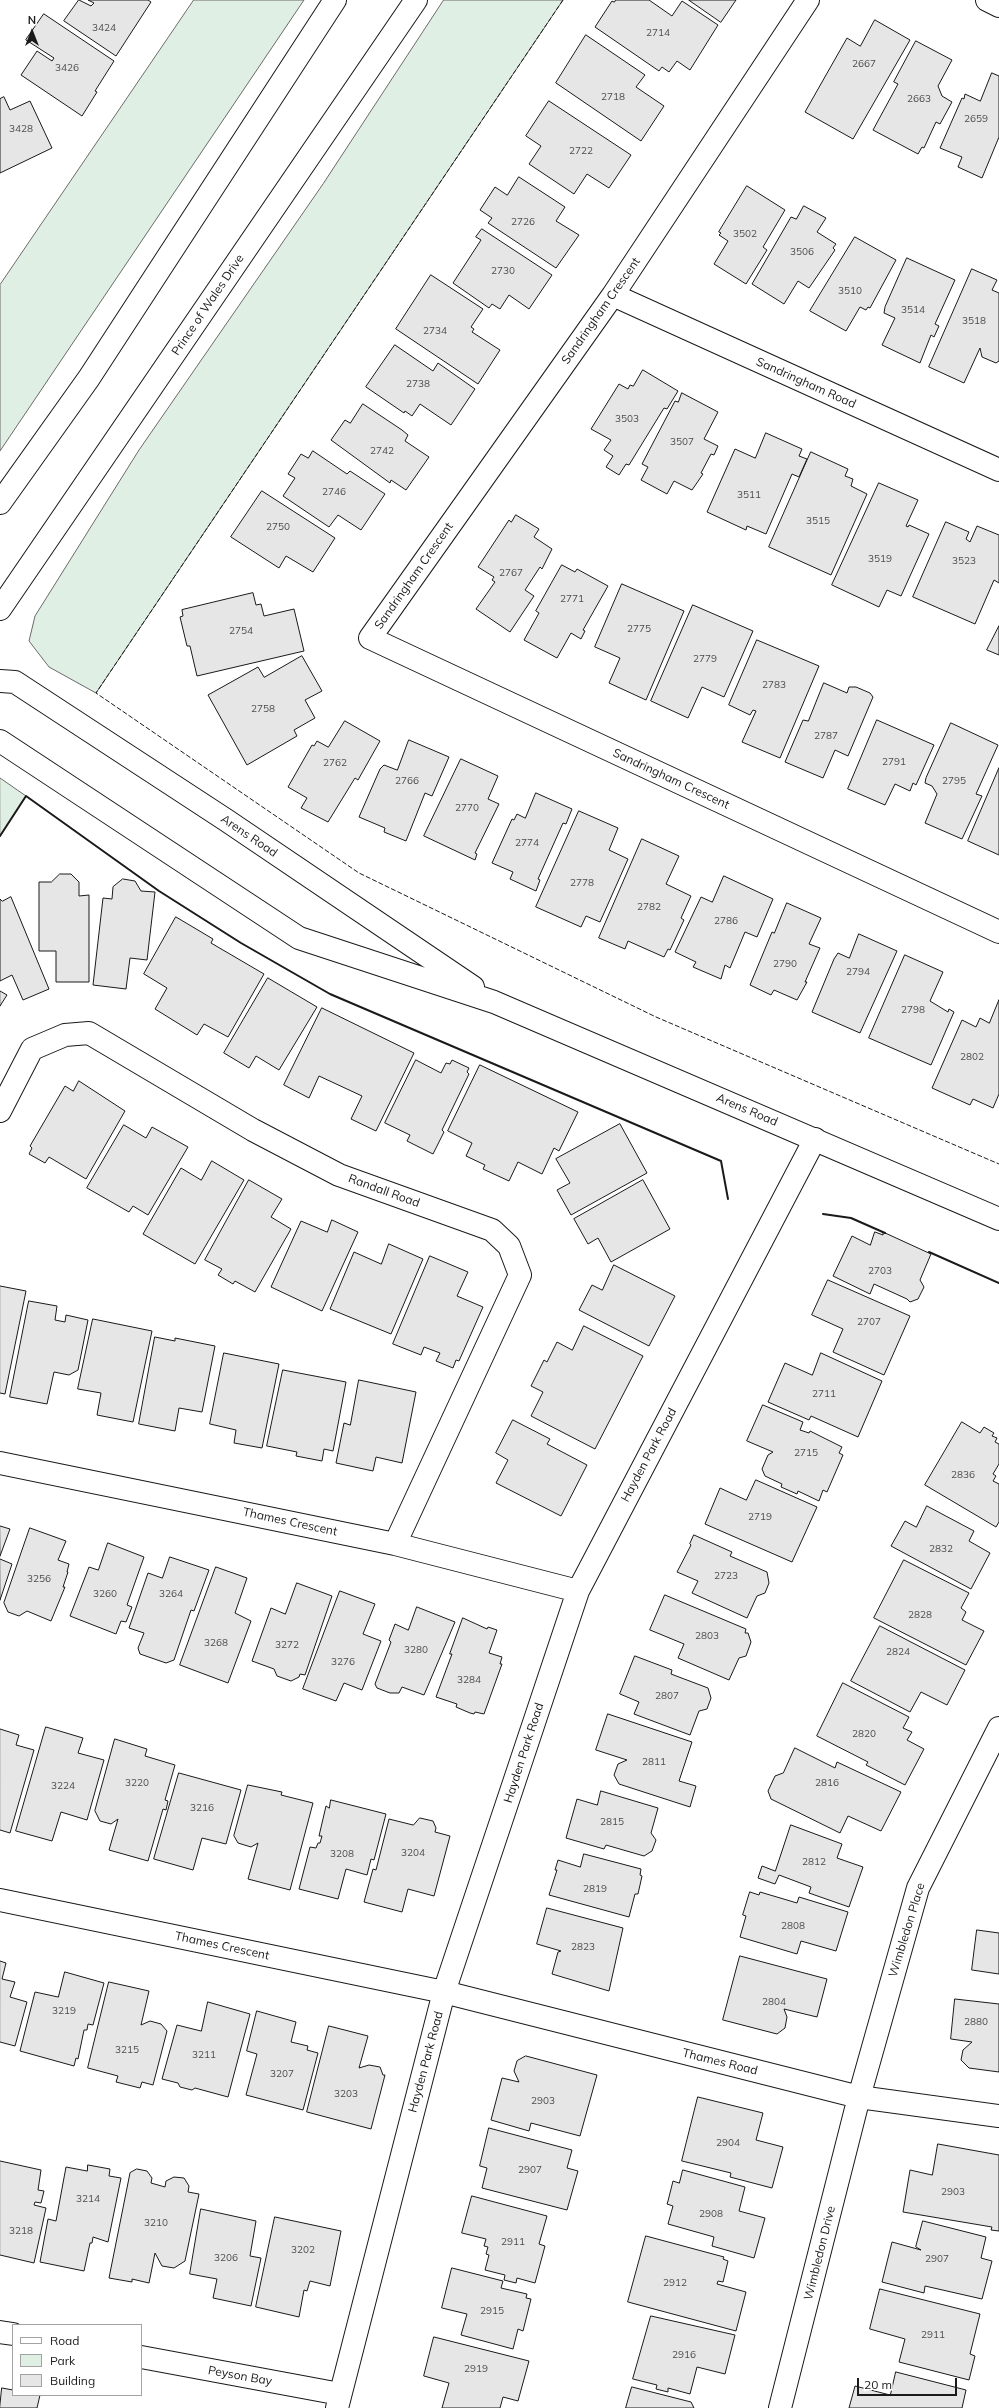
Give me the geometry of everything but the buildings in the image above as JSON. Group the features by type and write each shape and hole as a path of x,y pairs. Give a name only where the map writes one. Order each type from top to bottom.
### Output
{"street":[{"path":"0,503 89,378 335,0"},
{"name":"Prince of Wales Drive","path":"0,609 416,0"},
{"name":"Sandringham Crescent","path":"808,0 613,295 370,638 999,932"},
{"path":"987,0 999,6"},
{"name":"Sandringham Road","path":"613,295 999,470"},
{"name":"Arens Road","path":"0,681 15,682 226,820 494,1002"},
{"name":"Arens Road","path":"0,741 299,938 494,1002 999,1219"},
{"name":"Randall Road","path":"0,1111 32,1049 64,1035 89,1033 253,1130 339,1175 492,1230 510,1246 520,1275 395,1544"},
{"name":"Hayden Park Road","path":"338,2401 444,1992 578,1591 815,1139"},
{"name":"Thames Crescent","path":"0,1463 395,1544 578,1591"},
{"name":"Wimbledon Place","path":"859,2097 918,1888 999,1728"},
{"name":"Thames Crescent","path":"0,1900 444,1992"},
{"name":"Thames Road","path":"444,1992 859,2097 999,2116"},
{"name":"Wimbledon Drive","path":"780,2408 859,2097"},
{"path":"0,2332 12,2334"},
{"name":"Peyson Bay","path":"142,2357 338,2401"}],"green space":[{"path":"194,0 304,0 0,451 0,285"},
{"path":"444,0 563,0 96,693 49,667 29,641 35,616 139,450 323,184"},
{"path":"0,778 26,796 0,836"}],"fence":[{"path":"563,0 96,693 359,873 656,1017 999,1164"}],"wall":[{"path":"0,836 26,796 159,891 241,943 330,994 721,1161 728,1199"},
{"path":"823,1214 851,1218 885,1233"},
{"path":"929,1252 999,1283"}]}
